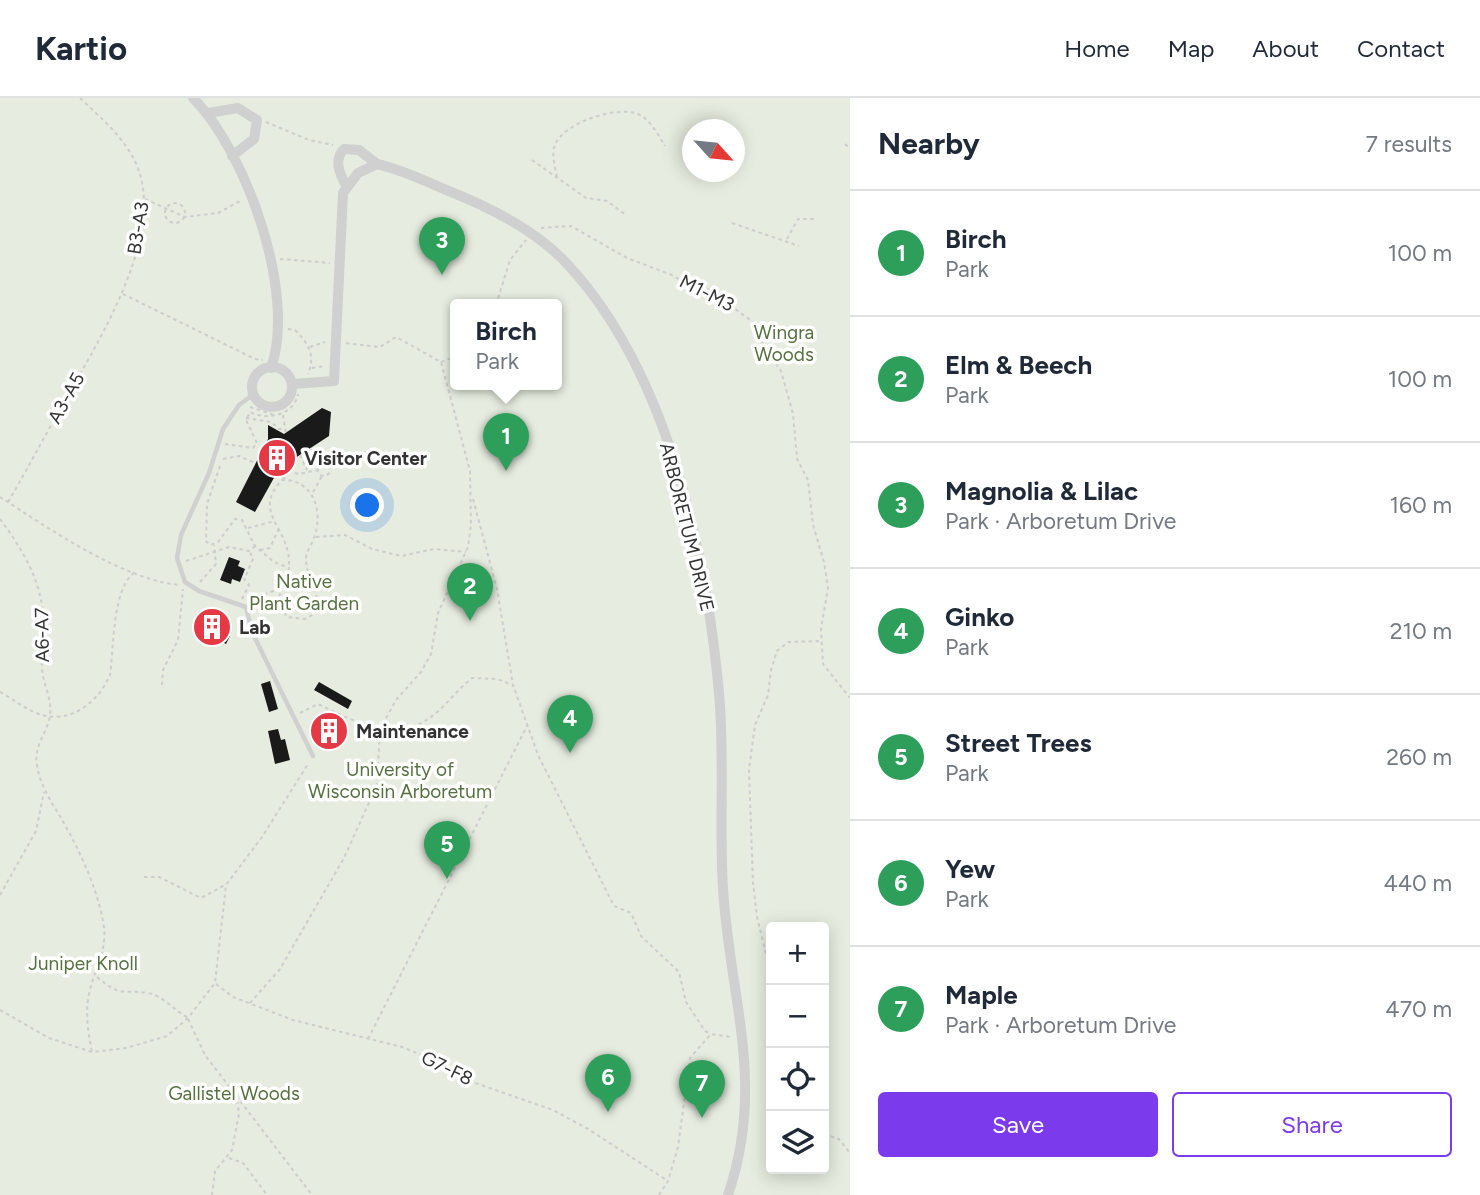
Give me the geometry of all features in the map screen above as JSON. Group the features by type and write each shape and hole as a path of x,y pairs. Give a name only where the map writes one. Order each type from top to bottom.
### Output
{"street":[{"path":"193,98 208,113 232,156 250,197 271,258 276,284 277,328 272,364 256,377 254,394 268,407 281,405 290,397 292,384 282,370 272,364"},
{"path":"208,113 228,108 250,113 257,120 254,139 232,156"},
{"path":"344,149 339,154 338,166 346,187"},
{"name":"ARBORETUM DRIVE","path":"344,149 359,150 377,164 470,199 531,234 569,265 610,321 630,356 663,430 688,515 712,626 719,695 724,776 723,891 744,1039 747,1111 742,1150 728,1195"},
{"path":"292,384 334,381 341,209 346,187 358,173 377,164"}],"lane":[{"path":"254,394 239,405 223,429 209,472 181,535 178,564 184,583 246,607 252,632 313,757"}],"path":[{"name":"B3-A3","path":"80,98 125,145 137,164 144,199 135,254 122,293"},
{"path":"557,177 554,147 559,136 582,121 601,115 634,112 643,117 665,146"},
{"path":"250,113 283,131 344,149"},
{"path":"845,144 850,148"},
{"path":"532,160 586,198 607,201 626,215"},
{"path":"144,199 185,217 218,213 250,197"},
{"path":"172,203 180,204 185,211 185,217 178,224 171,223 166,218 165,210 172,203"},
{"path":"787,240 798,219 816,219"},
{"path":"732,223 799,246"},
{"name":"M1-M3","path":"531,234 541,228 571,226 627,258 672,275 695,289 706,288 757,324 763,345 781,372 796,427 797,458 808,480 813,525 824,562 828,589 821,629 823,664 850,698"},
{"path":"498,299 510,260 531,234"},
{"path":"271,258 338,264"},
{"path":"122,293 256,359 272,364"},
{"name":"A3-A5","path":"8,502 122,293"},
{"path":"246,418 250,412 283,414 296,401 311,368 310,347 295,330 277,328"},
{"path":"250,1003 275,976 309,922 360,824 377,785 380,729 396,700 421,672 431,654 438,613 466,552 471,525 470,471 441,362 396,337 380,347 319,342 310,347"},
{"path":"441,362 450,359"},
{"path":"311,368 335,367"},
{"path":"242,411 254,406 275,415"},
{"path":"283,414 283,429 286,433"},
{"path":"246,418 271,422 283,429"},
{"path":"224,444 248,449 257,446 246,418"},
{"path":"214,544 206,541 207,504 222,459 226,437"},
{"path":"300,455 308,471"},
{"path":"222,459 239,456 253,462"},
{"path":"286,480 282,480 269,497 268,508 290,551 289,568 279,589 278,601 287,617 305,619 316,610 316,591 306,559 315,537 317,522 313,493 323,475 329,472 329,467 323,464 318,470 299,474 288,471"},
{"path":"286,480 287,467"},
{"path":"318,470 323,475"},
{"path":"275,474 301,483 313,493"},
{"path":"472,495 497,589 513,685 538,755 614,905 631,913 641,936 679,972 686,1002 705,1031 744,1039"},
{"path":"0,497 70,542 135,572 184,583 178,640 163,670 162,685"},
{"name":"A6-A7","path":"0,519 14,538 41,597 44,618 41,654 43,674 50,695 50,718"},
{"path":"214,544 235,519 242,520 255,546 289,568"},
{"path":"246,528 275,522"},
{"path":"259,550 270,548 279,528"},
{"path":"315,537 345,535 372,549 401,556 434,549 466,552"},
{"path":"194,588 212,570 216,551 214,544"},
{"path":"249,551 255,546"},
{"path":"178,564 229,547 249,551"},
{"path":"239,603 249,585 244,576 253,559 249,551"},
{"path":"0,692 31,711 50,718 72,715 85,709 105,688 110,675 120,592 126,579 135,572"},
{"path":"246,607 253,598 279,589"},
{"path":"766,954 757,917 750,837 752,744 755,725 768,695 777,650 788,642 823,641"},
{"path":"293,717 318,704 367,727 380,729 406,726 434,715 472,678 497,679 513,685"},
{"path":"50,718 36,753 44,791 74,841 97,895 104,938 102,958 87,1010 92,1052"},
{"path":"368,1040 460,852 528,725"},
{"path":"144,877 159,877 201,898 226,885 262,837 313,757"},
{"path":"0,895 36,831 44,791"},
{"path":"0,1010 50,1038 92,1052 148,1043 167,1035 188,1018 215,983 226,885"},
{"path":"95,976 113,990 149,993 166,1000 188,1018 205,1055 312,1195"},
{"name":"G7-F8","path":"215,983 233,997 293,1020 424,1056 457,1077 553,1111 588,1129 668,1181"},
{"path":"659,1195 668,1181 678,1147 690,1058 711,1034"},
{"path":"212,1195 215,1171 228,1157 239,1114 237,1099"},
{"path":"829,1136 839,1139 850,1153"},
{"path":"228,1157 243,1163 267,1195"}],"green space":[{"name":"University of Wisconsin Arboretum","path":"0,98 850,98 850,1195 0,1195"}],"building":[{"name":"Visitor Center","path":"322,408 331,412 329,436 289,462 287,467 280,467 255,512 236,502 268,439 268,425 284,434"},
{"path":"229,557 240,561 238,566 245,569 240,582 232,579 231,584 220,580"},
{"name":"Lab","path":"221,615 228,618 221,631 230,636 226,644 199,630 204,621 217,623"},
{"path":"270,681 278,709 269,712 261,684"},
{"path":"319,682 352,701 348,709 314,690"},
{"name":"Maintenance","path":"323,715 346,726 334,748 312,736"},
{"path":"278,729 281,740 285,739 290,760 275,764 268,731"}],"place":[{"name":"Magnolia & Lilac","path":"442,275"},
{"name":"Visitor Center","path":"277,458"},
{"name":"Birch","path":"506,471"},
{"name":"Elm & Beech","path":"470,621"},
{"name":"Lab","path":"212,627"},
{"name":"Maintenance","path":"329,731"},
{"name":"Ginko","path":"570,753"},
{"name":"Street Trees","path":"447,879"},
{"name":"Yew","path":"608,1112"},
{"name":"Maple","path":"702,1118"}],"park label":[{"name":"Wingra Woods","path":"784,343"},
{"name":"Native Plant Garden","path":"304,592"},
{"name":"Juniper Knoll","path":"83,963"},
{"name":"Gallistel Woods","path":"234,1093"}]}
